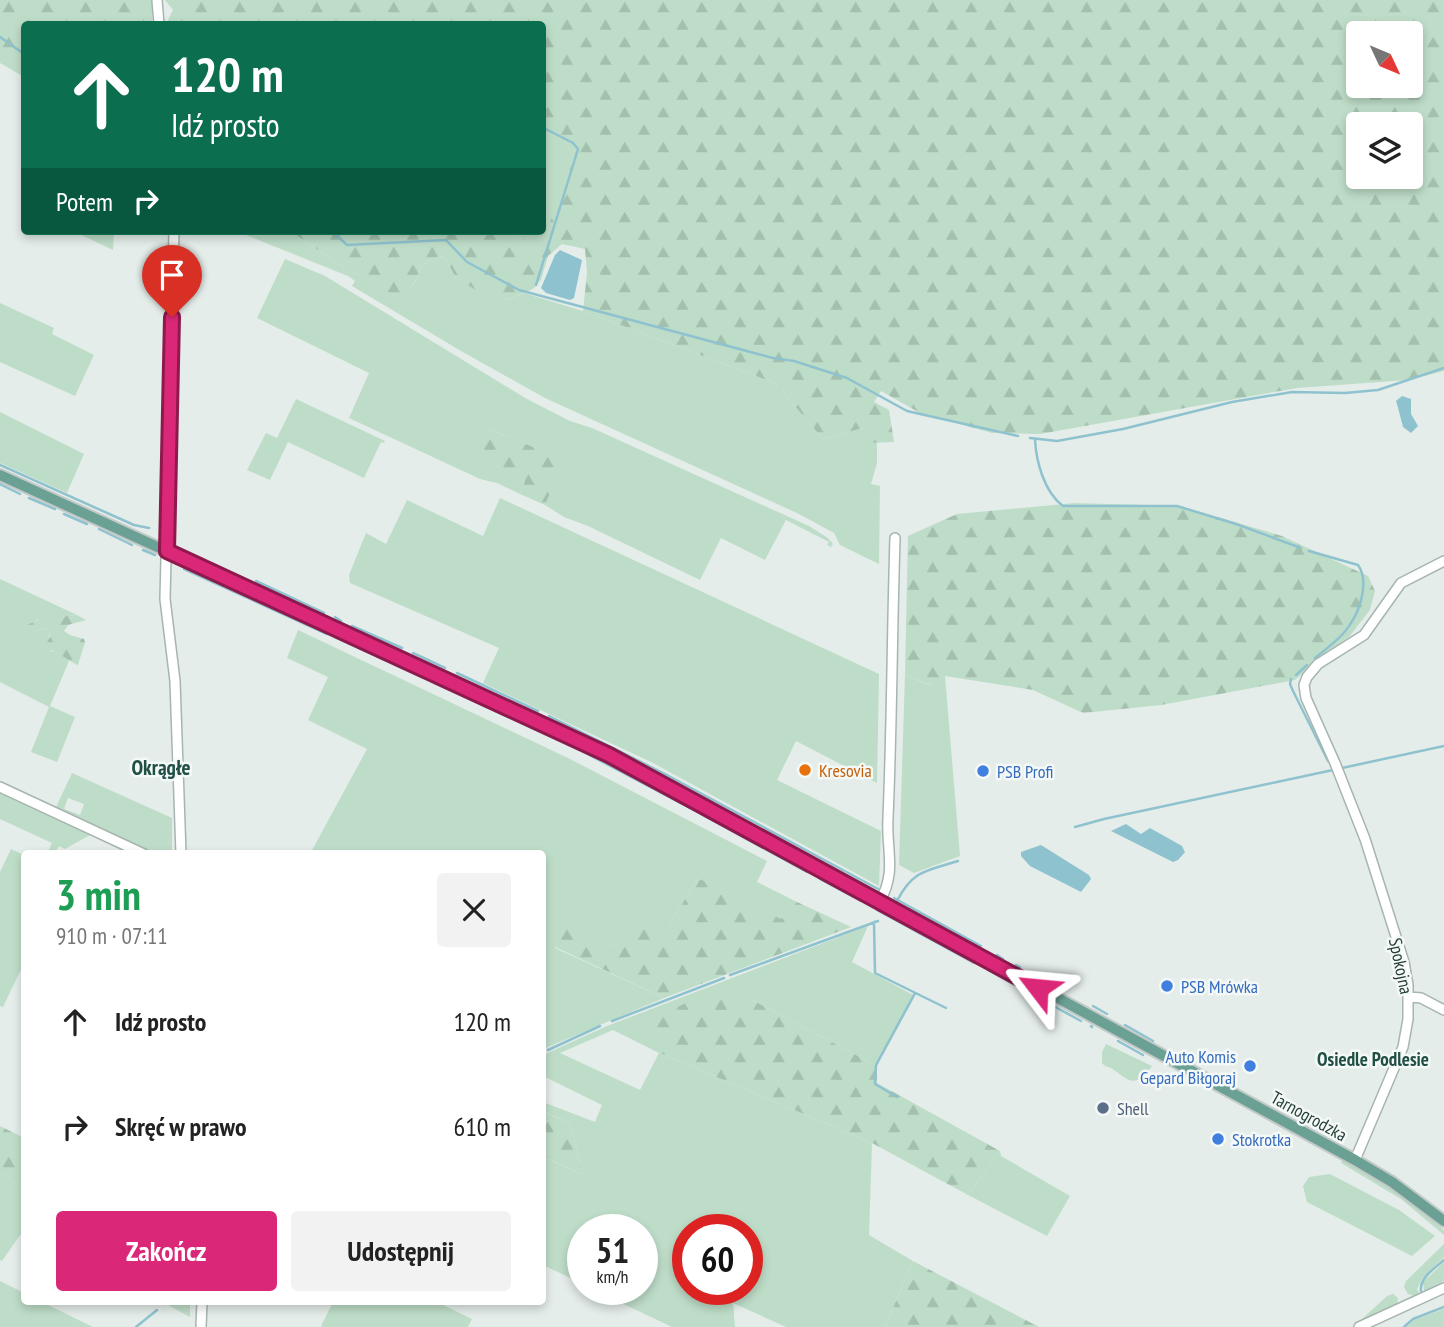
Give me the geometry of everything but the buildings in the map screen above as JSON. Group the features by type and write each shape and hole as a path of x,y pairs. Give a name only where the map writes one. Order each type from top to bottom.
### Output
{"main road":[{"name":"Tarnogrodzka","path":"0,474 566,734 647,774 1355,1160 1392,1182 1444,1221"}],"street":[{"path":"157,0 159,21"},
{"path":"174,235 165,599 174,666 181,850"},
{"path":"880,901 889,886 890,867 887,828 895,538"},
{"name":"Spokojna","path":"1355,1160 1401,1053 1407,1030 1409,997 1404,962 1377,874 1339,771 1306,698 1304,685 1307,677 1324,660 1364,635 1401,583 1444,561"},
{"path":"0,787 135,850"},
{"path":"1409,997 1421,998 1444,1010"},
{"path":"1359,1327 1442,1290"},
{"path":"201,1327 202,1305"}],"green space":[{"path":"0,0 152,0 152,21 21,21 21,75 0,63"},
{"path":"165,0 1444,0 1444,371 1408,380 1297,388 1040,434 992,433 920,413 881,391 874,402 889,410 894,442 868,443 863,428 823,439 775,383 583,311 587,273 585,249 562,244 548,256 541,280 533,289 507,300 481,293 456,278 444,256 433,258 421,266 412,285 394,296 296,235 517,235 530,243 545,236 574,158 563,137 546,128 546,21 168,21 173,10"},
{"path":"546,128 563,137 574,158 546,236 530,243 517,235 546,235"},
{"path":"81,235 114,235 113,250"},
{"path":"246,235 296,235 394,295 412,285 421,266 433,258 444,256 456,278 507,300 524,293 583,311 775,383 823,439 863,428 868,442 877,443 877,463 871,484 880,486 879,564 840,545 834,533 799,514 545,398 352,286 355,281"},
{"path":"285,259 325,276 527,399 570,421 592,428 809,526 833,544 831,547 827,545 829,542 786,520 765,560 721,538 700,580 564,517 545,505 563,460 489,429 525,482 520,494 497,483 480,479 349,418 369,373 257,318"},
{"path":"0,303 54,328 52,334 94,355 75,396 0,362"},
{"path":"296,399 385,441 381,442 364,478 288,442 270,480 247,470 266,433 277,438"},
{"path":"0,412 84,454 67,493 0,463"},
{"path":"489,429 564,460 545,505 520,494 525,481 476,461"},
{"path":"500,498 879,674 877,783 796,741 777,780 881,831 879,886 653,763 483,683 499,648 350,583 349,575 366,533 386,544 407,500 483,536"},
{"path":"1075,503 1180,506 1282,536 1368,576 1375,591 1370,610 1349,637 1328,651 1295,680 1161,705 1083,713 1033,690 945,676 931,685 905,675 908,536 957,514"},
{"path":"0,579 77,615 36,620 33,633 42,628 49,630 50,651 61,653 69,661 50,706 75,717 57,762 31,752 49,707 0,682"},
{"path":"77,615 86,620 68,625 64,631 84,639 78,665 47,649 45,646 50,637 49,630 42,628 33,633 26,632 27,625 40,619"},
{"path":"298,630 570,759 767,861 757,882 797,902 781,920 698,878 668,927 612,946 568,926 555,948 664,998 546,1048 546,850 312,850 367,749 308,720 328,677 287,658"},
{"path":"905,675 930,685 945,676 960,856 914,873 899,865"},
{"path":"72,773 172,818 172,850 148,850 56,807","holes":["68,798 84,804 80,815 64,809"]},
{"path":"0,792 90,835 65,849 59,846 56,850 49,850 52,843 0,819"},
{"path":"11,849 21,854 21,969 3,1007 0,1006 0,872"},
{"path":"698,878 781,919 797,902 851,927 664,998 555,947 568,925 612,946 623,931 637,937 646,917 668,927"},
{"path":"868,926 852,962 915,996 877,1066 752,1000 660,1053 872,1143 869,1235 913,1261 885,1327 786,1327 737,1305 763,1305 763,1214 672,1214 672,1305 733,1305 735,1327 672,1327 626,1305 658,1305 658,1214 567,1214 567,1276 546,1266 546,1158 583,1175 570,1123 546,1112 546,1103 595,1122 602,1105 546,1077 546,1054 607,1026","holes":["613,1030 659,1053 640,1090 560,1053"]},
{"path":"698,997 752,1000 877,1066 877,1083 1000,1151 968,1195 872,1143 660,1053 651,1020"},
{"path":"1106,1044 1152,1066 1136,1081 1127,1079 1102,1063 1102,1052"},
{"path":"546,1113 570,1123 583,1175 546,1157"},
{"path":"0,1126 21,1136 21,1184 0,1173"},
{"path":"1000,1151 1001,1156 1070,1196 1047,1236 968,1195"},
{"path":"1343,1159 1408,1201 1444,1230 1444,1235 1401,1199 1341,1163"},
{"path":"0,1173 21,1184 21,1235 2,1261"},
{"path":"1330,1174 1399,1210 1435,1236 1412,1256 1307,1202 1303,1186 1309,1177"},
{"path":"1444,1244 1444,1257 1422,1279 1417,1289 1419,1293 1414,1296 1408,1294 1404,1287 1406,1281"},
{"path":"913,1261 1039,1327 885,1327"},
{"path":"1444,1262 1444,1281 1424,1291 1423,1282"},
{"path":"0,1281 21,1292 21,1305 48,1305 93,1327 0,1327"},
{"path":"1393,1294 1398,1298 1397,1304 1361,1320 1387,1296"},
{"path":"168,1305 190,1305 190,1317"},
{"path":"332,1305 443,1305 472,1319 468,1327 321,1326"},
{"path":"1444,1309 1444,1327 1406,1327 1414,1320"}],"water":[{"path":"560,250 582,260 574,298 570,300 546,293 541,288 555,255"},
{"path":"1402,396 1411,399 1411,414 1418,426 1411,433 1403,427 1396,401"},
{"path":"1126,824 1141,834 1150,828 1182,846 1185,852 1173,862 1111,831"},
{"path":"1041,845 1089,875 1091,879 1081,892 1030,866 1021,856 1021,852"}],"waterway":[{"path":"0,37 21,52"},
{"path":"536,285 578,149 573,143 546,129"},
{"path":"336,235 347,245 446,240 467,262 519,290 773,358 794,361 847,378 907,411 1018,436"},
{"path":"1030,438 1057,441 1123,429 1232,402 1292,392 1345,393 1378,390 1444,368"},
{"path":"1035,439 1042,476 1051,493 1063,506 1177,506 1301,548"},
{"path":"0,465 134,525 149,528"},
{"path":"0,484 20,494"},
{"path":"29,498 55,509"},
{"path":"64,514 87,524"},
{"path":"99,529 132,545"},
{"path":"143,550 155,555"},
{"path":"1309,551 1358,565 1363,578 1361,602 1351,623 1339,638 1315,658"},
{"path":"184,569 327,634"},
{"path":"256,581 324,613"},
{"path":"335,617 341,621"},
{"path":"352,626 402,648"},
{"path":"335,637 422,677"},
{"path":"413,653 445,668"},
{"path":"1296,675 1307,665"},
{"path":"457,673 538,711"},
{"path":"1291,679 1293,691 1328,761"},
{"path":"435,683 580,750 690,808"},
{"path":"549,716 665,774 878,889"},
{"path":"1342,768 1444,746"},
{"path":"1075,827 1333,770"},
{"path":"701,814 807,872"},
{"path":"897,901 915,877 958,861"},
{"path":"820,879 861,901"},
{"path":"894,898 981,946"},
{"path":"877,910 974,963"},
{"path":"730,975 878,921"},
{"path":"874,922 875,973 946,1008"},
{"path":"997,955 1003,959"},
{"path":"1016,965 1020,967"},
{"path":"988,970 1081,1021"},
{"path":"612,1021 724,978"},
{"path":"897,1097 875,1084 876,1065 915,993"},
{"path":"1093,1006 1107,1014"},
{"path":"1125,1025 1153,1041"},
{"path":"548,1050 600,1026"},
{"path":"1118,1041 1143,1055"},
{"path":"1421,1291 1422,1282 1444,1260"},
{"path":"1404,1327 1413,1319 1444,1307"},
{"path":"136,1327 157,1310"}],"place":[{"name":"Kresovia","path":"805,770"},
{"name":"PSB Profi","path":"983,771"},
{"name":"PSB Mrówka","path":"1167,986"},
{"name":"Auto Komis Gepard Biłgoraj","path":"1250,1066"},
{"name":"Shell","path":"1103,1108"},
{"name":"Stokrotka","path":"1218,1139"}],"district":[{"name":"Okrągłe","path":"161,767"},
{"name":"Osiedle Podlesie","path":"1373,1059"}],"route":[{"path":"172,317 167,551 647,774 1038,988"}]}
